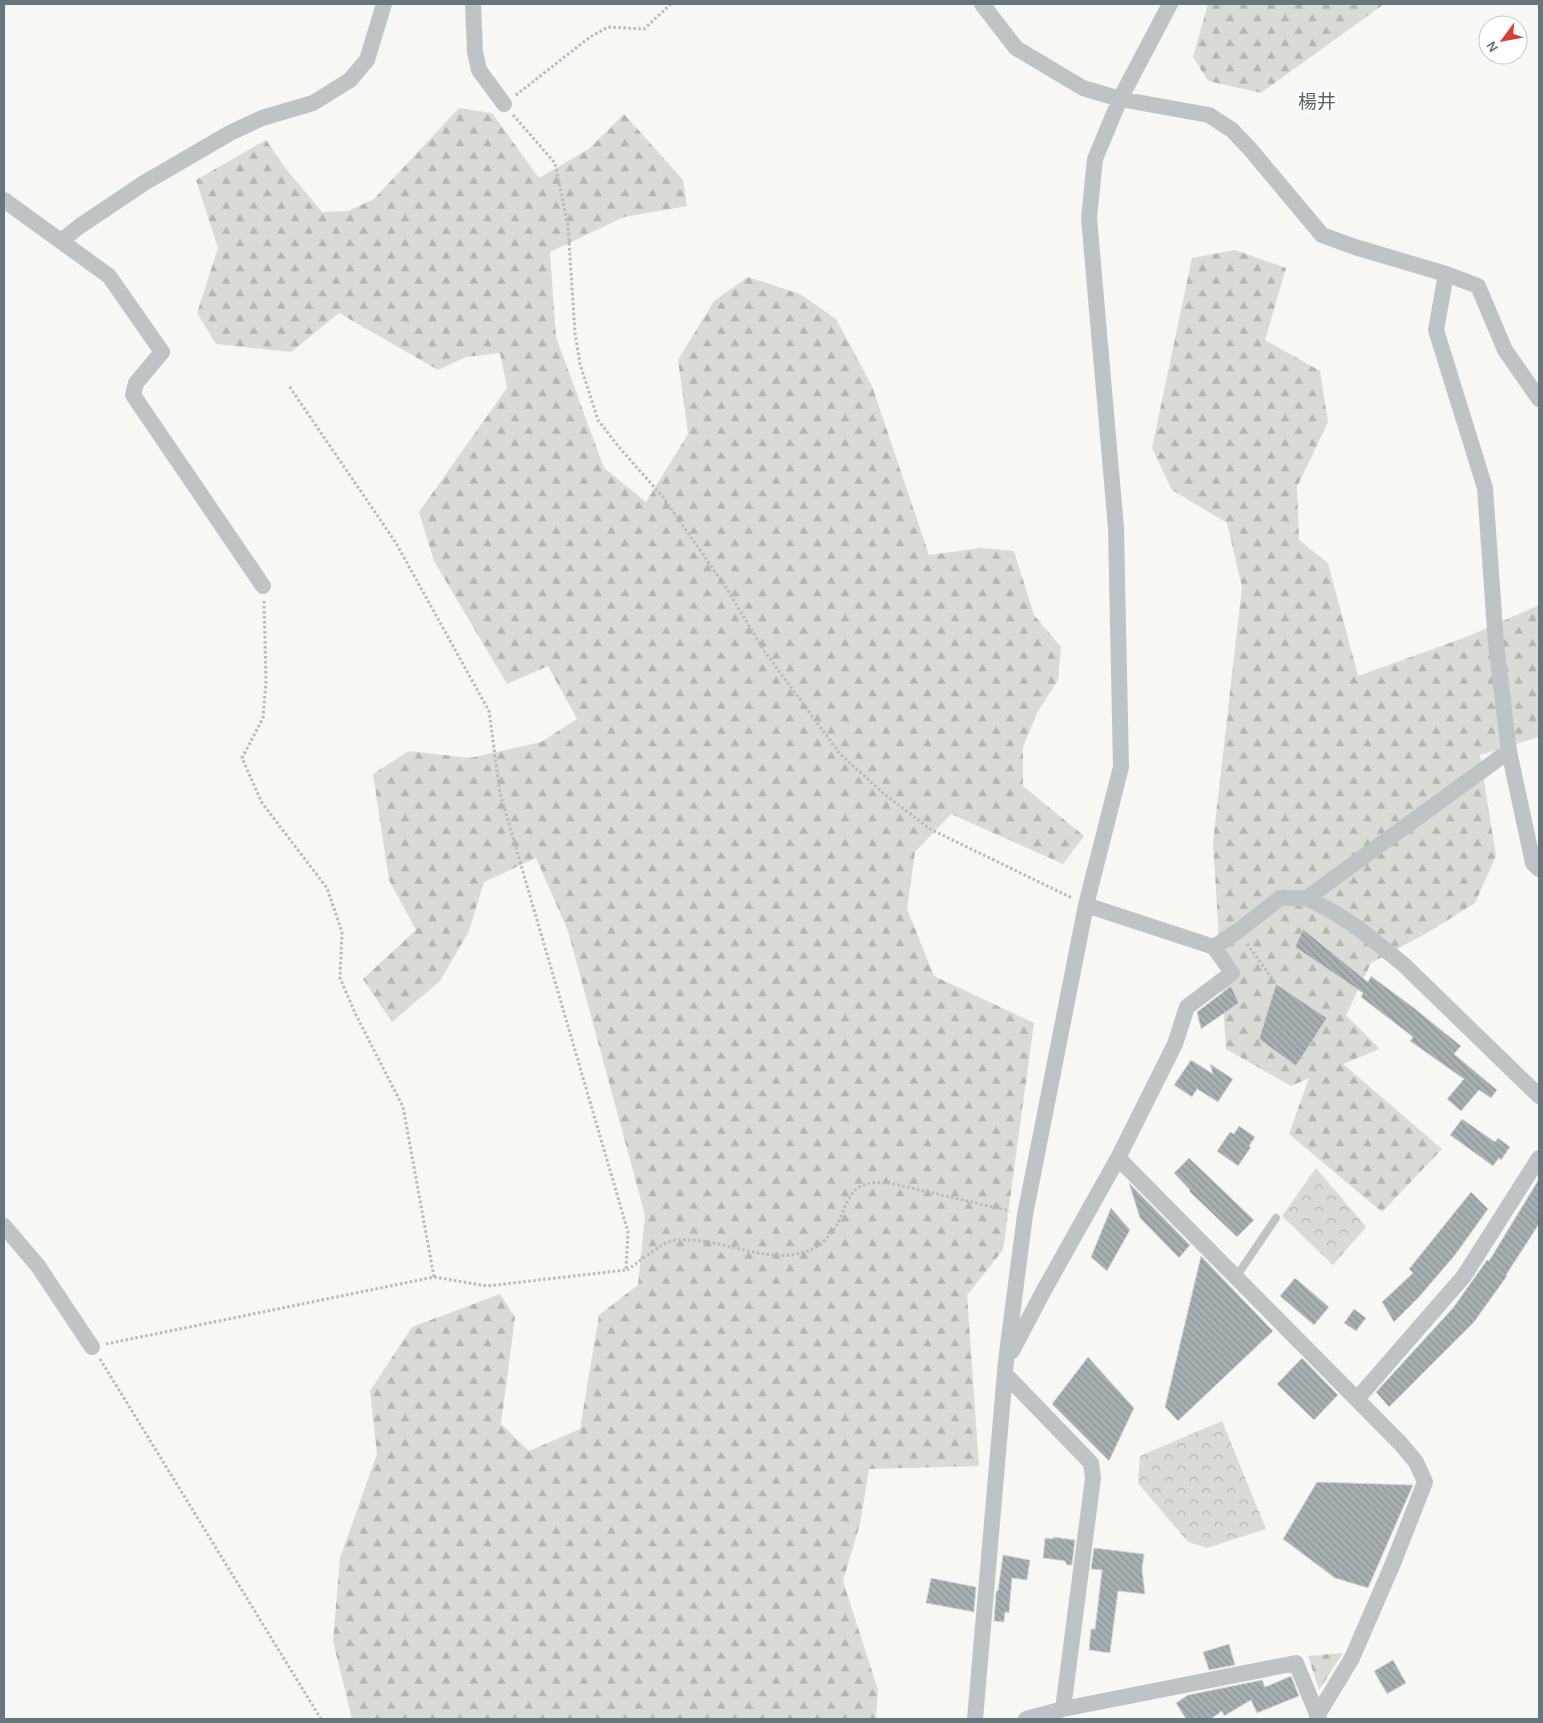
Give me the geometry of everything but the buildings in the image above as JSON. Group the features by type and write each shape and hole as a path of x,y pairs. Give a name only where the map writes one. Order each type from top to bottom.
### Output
{"street":[{"path":"61,241 144,183 230,133 262,118 313,103 350,80 367,60 384,4"},
{"path":"473,4 479,70 504,104"},
{"path":"982,4 1016,48 1083,88 1120,99 1209,115 1232,130 1322,235 1478,286 1504,350 1539,399"},
{"path":"975,1719 1006,1368 1025,1215 1086,905 1121,767 1116,528 1089,218 1095,159 1120,99 1170,4"},
{"path":"4,200 109,276 162,352 136,382 133,395 263,586"},
{"path":"1446,274 1436,330 1485,488 1496,644 1509,751 1533,863 1539,869"},
{"path":"1307,898 1509,751"},
{"path":"1214,947 1280,898 1307,898 1335,912 1402,964 1539,1096"},
{"path":"1006,1368 1043,1292 1118,1158 1175,1044 1187,1007 1232,973 1214,947 1086,905"},
{"path":"1118,1158 1357,1399 1416,1462 1425,1482 1394,1561 1352,1658 1318,1718"},
{"path":"1357,1399 1464,1276 1539,1158"},
{"path":"4,1226 38,1266 92,1347"},
{"path":"1006,1368 1091,1463 1093,1478 1063,1709"},
{"path":"1026,1719 1063,1709 1296,1663 1318,1718"}],"lane":[{"path":"1236,1278 1276,1218"}],"path":[{"path":"671,4 644,29 608,27 590,36 504,104 555,163 568,226 575,333 580,364 598,420 663,497 727,590 765,652 840,754 883,792 930,829 1086,905"},
{"path":"289,386 396,543 489,711 500,793 628,1232 626,1270"},
{"path":"263,586 266,681 262,718 242,758 262,803 327,888 342,932 340,978 403,1107 434,1277"},
{"path":"1238,931 1276,984"},
{"path":"321,1719 92,1347 434,1277 487,1286 626,1270 670,1241 702,1240 753,1252 793,1255 809,1251 818,1246 835,1228 848,1198 855,1189 870,1182 890,1183 1025,1215"}],"green space":[{"path":"1208,4 1384,4 1261,93 1208,81 1193,57"},
{"path":"459,108 492,113 539,178 589,149 624,114 683,180 687,206 624,217 550,252 556,337 604,468 646,502 688,434 678,360 714,301 748,277 800,294 836,319 872,386 929,555 981,548 1014,551 1034,615 1061,647 1058,680 1037,713 1023,747 1023,786 1084,836 1063,864 951,814 915,852 907,909 934,976 1034,1023 1003,1250 967,1295 979,1466 869,1469 860,1524 843,1581 878,1690 876,1719 352,1719 333,1641 340,1558 377,1454 370,1391 412,1327 500,1294 515,1317 501,1424 529,1451 580,1429 599,1315 638,1285 645,1215 568,931 536,858 484,882 469,931 440,981 392,1022 363,979 416,930 389,880 373,774 409,751 470,758 541,742 577,719 548,666 507,684 434,561 419,512 507,388 500,353 466,357 438,370 339,313 291,352 216,344 197,313 218,248 196,180 266,140 286,169 322,212 348,211 374,199"},
{"path":"1235,250 1286,268 1265,340 1320,371 1328,422 1297,487 1299,540 1328,563 1358,676 1469,636 1539,605 1539,737 1480,755 1496,856 1475,903 1427,933 1371,963 1346,1015 1380,1049 1343,1064 1442,1149 1382,1212 1289,1134 1309,1078 1291,1086 1226,1049 1213,842 1242,587 1227,523 1172,490 1152,448 1192,258"},
{"path":"1316,1168 1366,1227 1333,1265 1282,1216"},
{"path":"1222,1421 1266,1529 1207,1548 1188,1542 1138,1483 1140,1456"},
{"path":"1343,1653 1319,1690 1308,1656"}],"district":[{"name":"楊井","path":"1317,101"}]}
